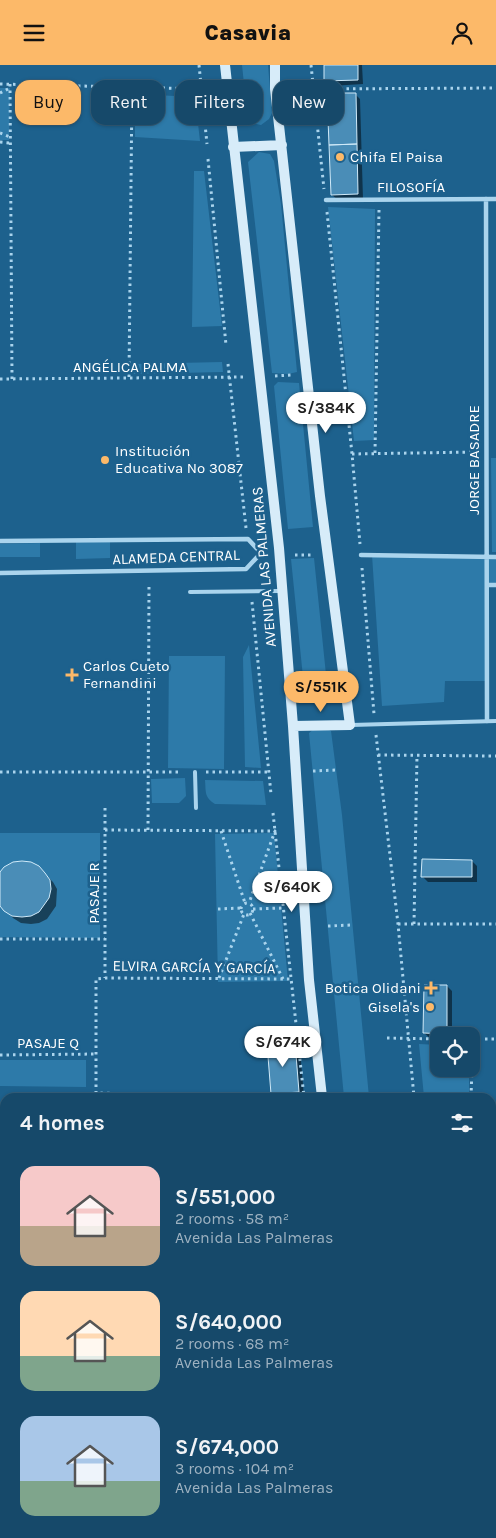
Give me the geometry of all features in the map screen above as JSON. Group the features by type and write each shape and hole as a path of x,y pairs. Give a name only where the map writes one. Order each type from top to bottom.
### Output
{"main road":[{"name":"AVENIDA LAS PALMERAS","path":"225,65 279,548 293,726 309,980 322,1093"},
{"path":"275,65 275,89 320,496 350,725 293,726"},
{"path":"234,147 282,145"}],"street":[{"name":"JORGE BASADRE","path":"486,199 487,721"},
{"name":"FILOSOFÍA","path":"326,200 496,199"},
{"name":"ALAMEDA CENTRAL","path":"0,541 248,539 261,553 246,569 0,573"},
{"path":"361,555 496,557"},
{"path":"486,585 496,585"}],"lane":[{"path":"190,592 282,591"},
{"path":"350,725 496,721"},
{"path":"195,772 196,808"}],"path":[{"path":"199,65 201,80"},
{"path":"311,65 313,80"},
{"path":"0,84 10,86 91,87"},
{"path":"0,93 10,86"},
{"path":"10,86 12,379"},
{"path":"344,89 496,88"},
{"path":"129,377 132,125"},
{"path":"205,125 207,144"},
{"path":"318,125 352,454 375,725 398,924 414,1093"},
{"path":"0,133 10,137"},
{"path":"0,142 10,143"},
{"path":"208,159 226,345"},
{"path":"375,453 379,200"},
{"path":"228,364 248,539"},
{"path":"274,376 299,375"},
{"name":"ANGÉLICA PALMA","path":"0,379 260,377"},
{"path":"352,454 486,452"},
{"path":"292,555 314,555"},
{"path":"148,830 149,571"},
{"path":"252,599 271,794"},
{"path":"378,755 496,756"},
{"path":"414,924 417,755"},
{"path":"313,771 336,770"},
{"path":"0,773 268,772"},
{"name":"PASAJE R","path":"105,808 105,977"},
{"path":"273,813 304,1093"},
{"path":"105,830 274,831"},
{"path":"221,831 247,903 253,909 283,907"},
{"path":"218,909 241,908 247,903 274,831"},
{"path":"219,978 244,914 241,908"},
{"path":"244,914 250,913 253,909"},
{"path":"250,913 283,979"},
{"path":"398,924 496,924"},
{"path":"328,926 352,925"},
{"path":"0,939 105,939"},
{"name":"ELVIRA GARCÍA Y GARCÍA","path":"97,1054 96,979 105,977 291,979"},
{"path":"387,1038 430,1039"},
{"path":"480,1039 496,1039"},
{"path":"96,1093 97,1054"},
{"name":"PASAJE Q","path":"0,1055 97,1054"},
{"path":"471,1077 471,1093"}],"shaded area":[{"path":"242,65 268,65 272,113 269,119 263,124 263,80 244,80"},
{"path":"0,88 10,88 9,140 0,140"},
{"path":"165,96 175,96 175,125 198,125 200,141 135,137 135,125 165,125"},
{"path":"259,152 270,154 274,161 281,204 297,372 288,374 272,373 248,162"},
{"path":"194,171 204,171 222,326 192,327"},
{"path":"328,207 375,209 374,440 354,441"},
{"path":"222,362 223,372 133,374 133,364"},
{"path":"278,382 299,383 313,527 288,529 274,386"},
{"path":"491,458 496,458 496,552 492,552"},
{"path":"76,542 110,542 110,558 76,559"},
{"path":"40,543 40,557 0,557 0,544"},
{"path":"372,555 496,557 496,585 487,585 487,681 445,681 444,702 382,706"},
{"path":"314,558 328,694 319,699 312,700 304,687 291,559"},
{"path":"249,645 261,768 245,767 243,657"},
{"path":"169,656 225,656 224,769 168,768"},
{"path":"324,727 331,731 342,815 369,1093 344,1093 309,733 315,728"},
{"path":"185,778 186,796 179,803 152,803 151,779"},
{"path":"205,780 263,781 266,805 215,804 207,796"},
{"path":"0,833 100,833 100,938 0,937"},
{"path":"274,833 288,981 218,982 215,834"},
{"path":"419,1044 430,1045 430,1077 469,1077 469,1093 424,1093"},
{"path":"0,1060 86,1060 86,1087 0,1086"}],"building":[{"path":"324,65 358,65 358,80 324,80"},
{"path":"344,93 356,93 357,144 329,145 328,125 344,125"},
{"path":"357,144 358,194 331,195 329,145"},
{"path":"422,859 472,860 472,877 421,877"},
{"path":"13,862 31,862 39,866 50,880 51,889 49,898 39,912 31,916 22,917 12,916 0,906 0,872 4,867"},
{"path":"424,985 447,985 447,1027 430,1027 430,1033 423,1033"},
{"path":"295,1042 299,1092 271,1093 267,1044"}],"place":[{"name":"Chifa El Paisa","path":"340,157"},
{"name":"Institución Educativa Nº 3087","path":"105,460"},
{"name":"Carlos Cueto Fernandini","path":"72,675"},
{"name":"Botica Olidani","path":"431,988"},
{"name":"Gisela's","path":"430,1007"}]}
